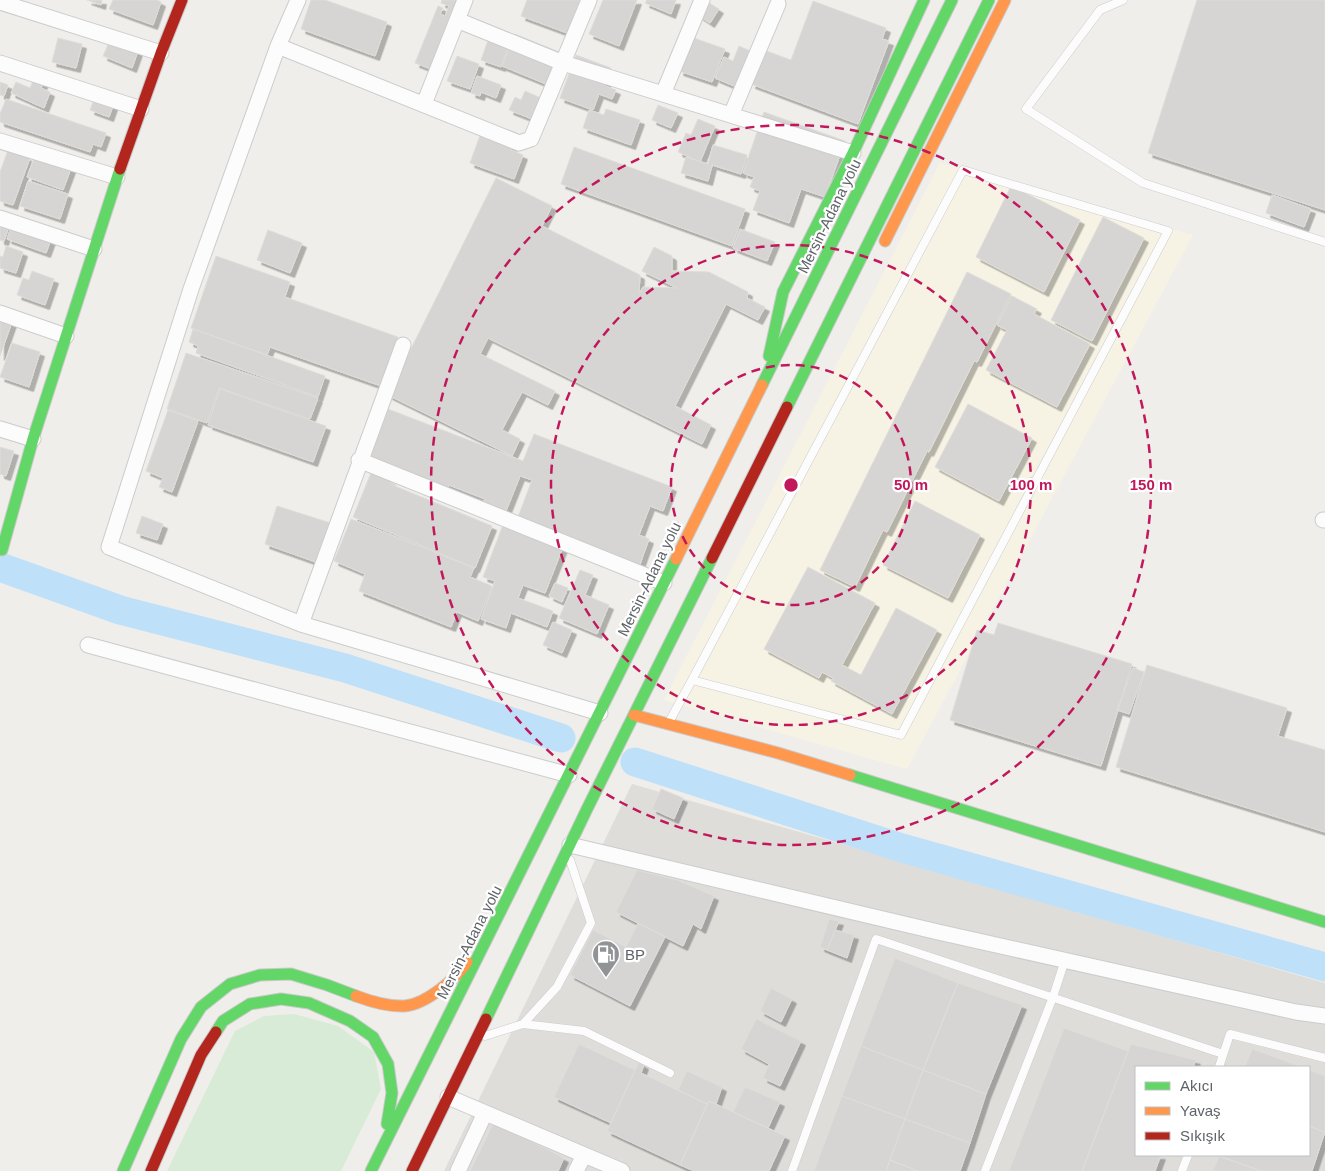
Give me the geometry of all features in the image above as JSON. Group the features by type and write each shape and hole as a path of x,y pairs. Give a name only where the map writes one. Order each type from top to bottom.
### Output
{"main road":[{"path":"1,554 33,439 117,177 182,0"},
{"path":"762,385 783,292 853,153 924,0"},
{"name":"Mersin-Adana yolu","path":"371,1171 570,775 952,0"},
{"path":"412,1171 568,848 990,0"},
{"path":"879,251 1004,0"},
{"path":"999,13 1013,0"},
{"path":"790,400 851,303"},
{"path":"634,715 778,754 1325,922"},
{"path":"123,1171 181,1039 201,1007 230,984 260,975 291,974 327,984 357,997 383,1005 407,1006 435,994 461,971 491,922 560,794"},
{"path":"152,1171 201,1055 223,1021 250,1004 281,999 309,1003 350,1021 373,1037 388,1064 392,1093 386,1125 365,1171"}],"street":[{"path":"298,0 278,46 191,289 109,547 301,624 600,713"},
{"path":"424,104 465,0"},
{"path":"278,46 519,143 531,140 590,0"},
{"path":"663,94 702,0"},
{"path":"0,2 161,53"},
{"path":"731,115 778,4"},
{"path":"457,20 563,63 853,153"},
{"path":"0,63 141,109"},
{"path":"0,141 117,177"},
{"path":"0,218 94,249"},
{"path":"0,313 66,336"},
{"path":"301,624 403,345"},
{"path":"0,429 33,439"},
{"path":"360,460 664,583"},
{"path":"88,645 570,775"},
{"path":"568,848 1296,1012 1325,1016"},
{"path":"448,1097 622,1171"},
{"path":"458,1171 485,1113"},
{"path":"576,1171 584,1155"}],"lane":[{"path":"1123,0 1100,10 1026,109 1143,184 1325,242"},
{"path":"668,724 963,170 1168,231 901,735 692,680"},
{"path":"523,1024 557,987 591,923 568,848"},
{"path":"792,1171 876,938 1223,1054"},
{"path":"985,1171 1053,998 1065,960"},
{"path":"476,1039 523,1024 584,1031 670,1073"},
{"path":"1219,1066 1230,1034 1325,1058"},
{"path":"1182,1171 1188,1156"}],"shaded area":[{"path":"940,163 1193,235 907,769 664,700"},
{"path":"632,784 1325,983 1325,1171 444,1171"}],"green space":[{"path":"294,1014 338,1026 374,1052 381,1089 341,1171 167,1171 235,1031 264,1016"}],"building":[{"path":"87,0 102,0 101,5"},
{"path":"113,0 157,0 161,2 153,25 109,9"},
{"path":"311,0 325,0 387,22 375,56 301,29"},
{"path":"442,0 459,0 431,69 415,63 438,6 443,8 440,14 445,16 449,6 441,3"},
{"path":"527,0 580,0 567,33 521,16"},
{"path":"603,0 637,0 619,46 589,34"},
{"path":"647,0 676,0 671,14 645,3"},
{"path":"1197,0 1325,0 1325,210 1148,153"},
{"path":"706,1 719,9 710,23 698,15"},
{"path":"813,1 886,28 882,39 889,41 858,124 751,84 764,50 791,60"},
{"path":"492,29 512,36 501,67 481,60"},
{"path":"515,34 559,52 546,84 502,66"},
{"path":"691,37 725,49 712,82 679,71"},
{"path":"58,38 82,44 76,68 52,62"},
{"path":"110,40 138,51 132,68 103,56"},
{"path":"739,46 753,52 739,88 715,78 724,57 733,61"},
{"path":"576,55 611,68 605,86 616,90 612,99 599,94 593,110 560,98"},
{"path":"457,56 479,64 470,89 447,81"},
{"path":"36,73 46,77 41,88 50,92 44,108 11,93 16,82 30,88"},
{"path":"477,76 501,85 496,98 481,92 480,96 471,93"},
{"path":"0,82 8,85 4,96 0,95"},
{"path":"525,91 541,98 532,119 509,110 515,97 521,100"},
{"path":"95,97 114,103 109,117 90,110"},
{"path":"6,99 106,133 101,147 93,144 90,152 0,122 0,114"},
{"path":"658,105 678,113 671,128 652,120"},
{"path":"606,109 640,120 631,145 583,128 589,110 604,115"},
{"path":"764,112 845,141 825,197 801,189 789,223 753,210 760,191 750,187 754,177 743,173"},
{"path":"698,119 715,126 700,162 678,152 686,133 691,135"},
{"path":"506,129 517,133 511,150 523,155 514,179 470,163 482,130 503,138"},
{"path":"713,145 747,155 741,174 712,165 708,181 681,173 686,157 708,164"},
{"path":"574,147 745,209 732,246 561,184"},
{"path":"8,150 30,158 13,205 0,201 0,172"},
{"path":"37,150 73,163 63,190 27,177"},
{"path":"496,178 552,206 542,226 640,275 639,294 643,287 677,288 642,271 654,247 672,256 672,271 709,272 748,292 747,298 765,307 758,320 726,304 675,406 711,425 702,444 488,338 480,354 555,391 548,405 522,392 502,430 520,439 512,456 388,395"},
{"path":"28,181 68,194 60,219 20,206"},
{"path":"1011,186 1080,220 1044,292 976,257"},
{"path":"1272,195 1311,209 1304,227 1266,213"},
{"path":"0,217 11,221 4,241 0,240"},
{"path":"15,217 54,231 46,253 7,239"},
{"path":"1103,217 1144,238 1092,341 1051,320"},
{"path":"740,229 775,242 767,261 733,248"},
{"path":"268,230 302,243 290,273 257,260"},
{"path":"6,246 23,252 16,273 0,268 0,256 3,257"},
{"path":"216,256 290,282 285,297 398,337 381,386 270,347 267,355 191,328"},
{"path":"32,271 54,279 45,305 17,295 23,278 29,280"},
{"path":"967,272 1011,294 977,362 974,361 929,452 927,451 887,532 883,530 855,587 820,570"},
{"path":"1012,296 1037,309 1034,314 1090,344 1057,407 986,370 1007,330 997,325"},
{"path":"0,318 12,322 0,356"},
{"path":"193,329 325,376 318,397 196,353 198,346 189,342"},
{"path":"12,343 40,352 29,387 0,377"},
{"path":"186,353 318,398 310,419 219,388 207,423 167,409"},
{"path":"220,389 326,426 313,462 208,425"},
{"path":"968,404 1032,438 999,501 935,467"},
{"path":"388,409 523,461 534,434 672,487 663,511 650,506 639,535 649,539 639,567 600,552 601,549 518,517 532,480 520,476 506,511 483,502 485,499 449,485 448,488 370,458"},
{"path":"168,410 198,421 172,492 159,487 163,478 146,471"},
{"path":"0,447 14,451 6,476 0,474"},
{"path":"371,473 391,481 390,484 492,526 475,568 353,517"},
{"path":"915,501 980,535 948,598 883,565"},
{"path":"277,506 337,525 324,565 265,544"},
{"path":"142,516 163,524 157,540 136,533"},
{"path":"351,519 474,568 470,577 492,586 478,621 457,612 451,627 359,591 365,574 334,561"},
{"path":"503,525 563,547 545,593 523,585 518,598 553,611 547,627 511,613 506,628 481,619 495,581 483,577"},
{"path":"808,567 875,603 842,665 861,675 896,608 937,630 892,714 831,681 833,678 822,672 819,678 764,649"},
{"path":"580,570 593,575 585,595 609,605 597,634 559,618"},
{"path":"555,583 568,588 562,602 549,596"},
{"path":"553,622 572,630 562,653 543,645"},
{"path":"998,623 1132,664 1101,766 950,720 977,630 994,635"},
{"path":"1147,665 1287,708 1278,736 1325,750 1325,832 1116,767"},
{"path":"1133,668 1144,672 1129,714 1117,710"},
{"path":"661,789 683,798 674,819 652,809"},
{"path":"637,870 677,880 714,896 701,929 693,924 683,946 616,912"},
{"path":"829,919 839,921 827,950 820,947"},
{"path":"638,923 665,937 630,1006 570,975 593,930 626,947"},
{"path":"835,930 854,935 847,958 827,950"},
{"path":"895,958 958,983 923,1070 861,1046"},
{"path":"958,983 1022,1005 986,1094 923,1070"},
{"path":"771,988 792,999 781,1022 760,1011"},
{"path":"756,1019 801,1041 780,1086 763,1078 769,1064 741,1049"},
{"path":"1064,1028 1128,1051 1082,1171 1009,1171"},
{"path":"579,1044 635,1070 611,1123 554,1097"},
{"path":"1131,1044 1196,1060 1193,1066 1135,1066 1135,1156 1161,1156 1155,1171 1082,1171"},
{"path":"861,1046 923,1070 905,1119 842,1096"},
{"path":"1252,1049 1299,1066 1245,1066"},
{"path":"639,1062 644,1065 641,1073 707,1104 680,1165 607,1131"},
{"path":"923,1070 986,1094 970,1143 905,1119"},
{"path":"1310,1070 1325,1076 1325,1132 1310,1126"},
{"path":"687,1071 722,1087 716,1104 709,1101 707,1104 678,1090"},
{"path":"745,1087 780,1102 768,1128 733,1112"},
{"path":"842,1096 905,1119 886,1171 814,1171"},
{"path":"709,1101 785,1136 769,1171 694,1171 680,1165"},
{"path":"905,1119 970,1143 960,1171 918,1171 890,1160"},
{"path":"494,1122 564,1158 558,1171 470,1171"},
{"path":"1310,1126 1325,1132 1312,1171 1261,1171 1219,1156 1310,1156"},
{"path":"1219,1156 1261,1171 1213,1171"},
{"path":"890,1160 918,1171 886,1171"}],"waterway":[{"path":"0,567 120,610 345,668 561,738"},
{"path":"635,762 902,848 1325,967"}],"traffic: fast":[{"path":"769,356 783,292 853,153 924,0"},
{"path":"762,385 952,0"},
{"path":"787,407 989,0"},
{"path":"2,550 33,439 120,169"},
{"path":"486,1019 587,809 712,558"},
{"path":"371,1171 676,559"},
{"path":"850,775 1325,922"},
{"path":"123,1171 181,1039 201,1007 230,984 260,975 291,974 356,996"},
{"path":"216,1032 223,1021 250,1004 281,999 309,1003 350,1021 373,1037 388,1064 392,1093 387,1124"}],"traffic: slow":[{"path":"885,241 1005,0"},
{"path":"676,559 762,385"},
{"path":"634,715 778,753 850,775"},
{"path":"356,996 386,1005 405,1006 413,1004 440,990 456,976 467,962"}],"traffic: jam":[{"path":"120,169 182,0"},
{"path":"712,558 787,407"},
{"path":"412,1171 486,1019"},
{"path":"151,1171 201,1055 216,1032"}],"place":[{"name":"BP","path":"606,978"}]}
